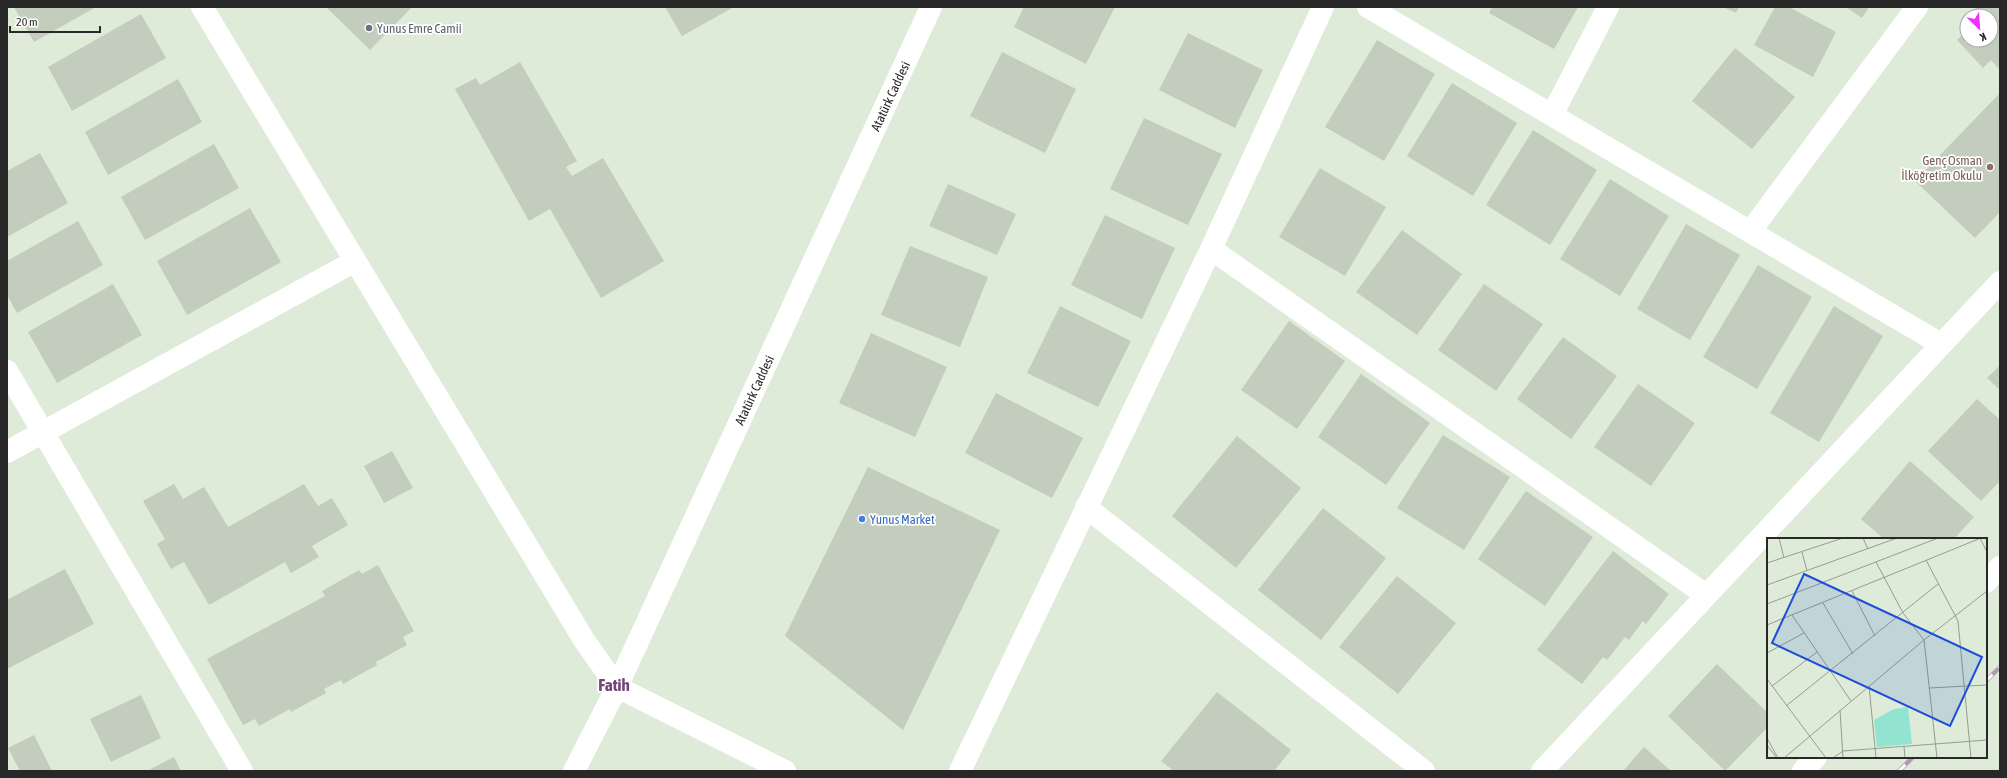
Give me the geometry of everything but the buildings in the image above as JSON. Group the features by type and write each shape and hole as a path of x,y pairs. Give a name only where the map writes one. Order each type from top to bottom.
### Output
{"street":[{"path":"202,7 584,640 617,687 785,771"},
{"path":"960,771 1211,249 1324,7"},
{"path":"1368,7 1941,344"},
{"path":"1552,115 1608,7"},
{"path":"1750,232 1917,7"},
{"name":"Atatürk Caddesi","path":"574,771 617,687 923,13"},
{"path":"1211,249 1706,595"},
{"path":"7,452 355,261"},
{"path":"1542,771 2000,282"},
{"path":"7,371 242,771"},
{"path":"1086,507 1424,771"},
{"path":"1987,581 2000,567"},
{"path":"1803,771 1815,758"}],"railway":[{"path":"1987,680 2000,667"},
{"path":"1899,771 1912,758"}],"place":[{"name":"Yunus Emre Camii","path":"369,28"},
{"name":"Genç Osman İlköğretim Okulu","path":"1990,167"},
{"name":"Yunus Market","path":"862,519"}],"district":[{"name":"Fatih","path":"614,685"}]}
